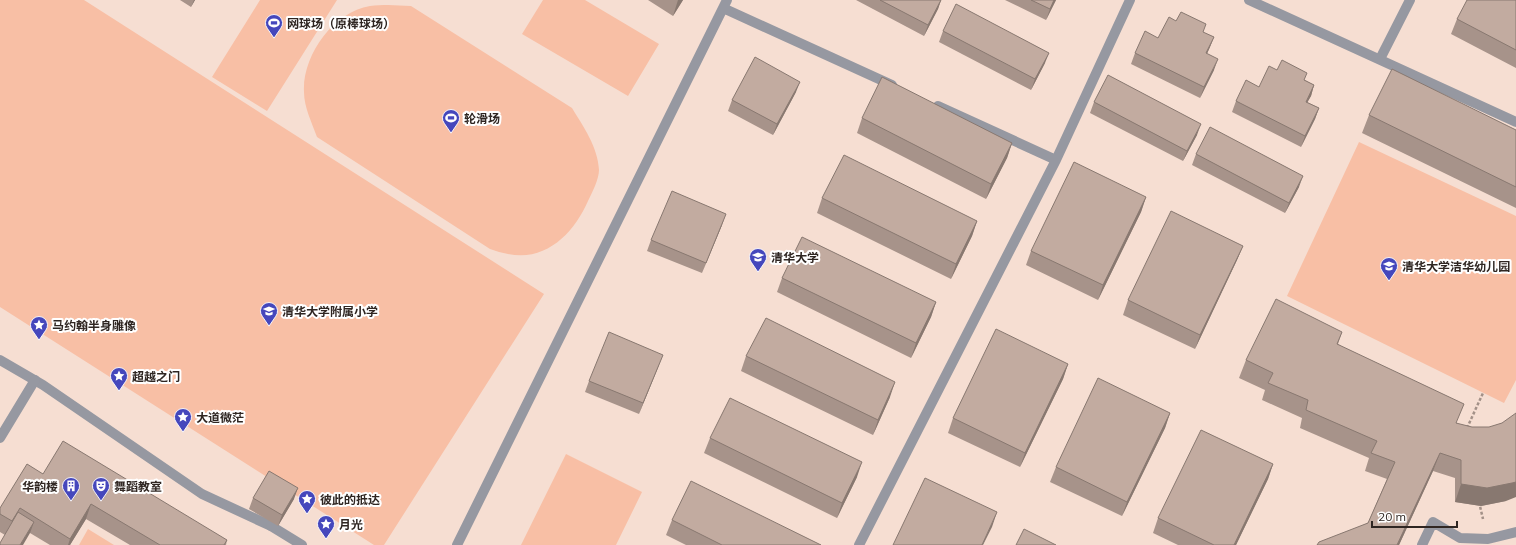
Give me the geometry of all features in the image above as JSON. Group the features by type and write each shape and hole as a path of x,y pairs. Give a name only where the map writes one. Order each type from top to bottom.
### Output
{"street":[{"path":"859,545 1056,160 1130,0"},
{"path":"1249,0 1516,122"},
{"path":"1380,59 1410,0"},
{"path":"457,545 725,4 904,91"},
{"path":"926,101 1056,160"},
{"path":"0,360 35,380 202,494 271,526 302,545"},
{"path":"0,438 35,380"},
{"path":"1422,545 1433,522 1460,538 1488,539 1516,532"}],"path":[{"path":"1465,432 1483,393"},
{"path":"1478,500 1488,539"}],"shaded area":[{"path":"0,0 84,0 544,294 384,545 374,545 0,307"},
{"name":"网球场（原棒球场）","path":"260,0 337,0 267,111 212,77"},
{"path":"543,0 585,0 659,44 628,96 522,34"},
{"name":"轮滑场","path":"370,6 411,6 572,108 593,145 598,161 599,174 597,182 582,213 567,234 557,242 535,254 506,254 490,249 317,137 304,98 305,78 308,64 314,51 332,26 344,17 356,10"},
{"path":"1359,142 1516,216 1516,380 1504,403 1287,296"},
{"path":"566,454 642,492 616,545 521,545"},
{"path":"88,529 114,545 79,545"}],"building":[{"path":"880,0 941,0 928,25"},
{"path":"1031,0 1054,0 1050,9"},
{"path":"1467,0 1516,0 1516,50 1457,19"},
{"path":"956,4 1049,53 1035,79 943,31"},
{"path":"1181,12 1206,24 1203,32 1214,37 1206,53 1218,59 1204,87 1135,53 1145,31 1158,38 1169,17 1176,21"},
{"path":"755,57 800,82 777,124 732,100"},
{"path":"1282,60 1307,73 1304,80 1314,85 1306,102 1319,108 1305,136 1236,101 1246,80 1259,87 1269,66 1277,70"},
{"path":"1392,69 1516,130 1516,187 1369,115"},
{"path":"1108,75 1201,124 1187,151 1094,102"},
{"path":"882,77 1012,143 991,184 862,118"},
{"path":"1210,127 1303,176 1289,203 1196,154"},
{"path":"844,155 977,221 956,264 822,198"},
{"path":"1074,162 1146,197 1103,285 1031,251"},
{"path":"672,191 726,214 706,263 651,240"},
{"path":"1171,211 1243,246 1200,335 1128,300"},
{"path":"802,237 936,302 916,343 782,278"},
{"path":"1276,299 1342,332 1337,344 1464,404 1456,423 1472,427 1489,427 1502,423 1516,413 1516,482 1487,488 1461,484 1461,460 1440,453 1397,545 1317,545 1319,542 1368,523 1395,462 1371,453 1377,441 1306,410 1308,400 1268,383 1273,373 1246,360"},
{"path":"766,318 895,382 878,420 746,356"},
{"path":"996,329 1068,364 1025,453 953,418"},
{"path":"609,332 663,355 643,403 589,381"},
{"path":"1098,378 1170,413 1127,502 1056,467"},
{"path":"730,398 862,462 842,503 710,438"},
{"path":"1201,430 1273,464 1234,545 1214,545 1158,518"},
{"name":"华韵楼","path":"63,441 227,540 224,545 160,545 91,504 70,539 20,508 12,521 0,514 0,508 27,464 43,474"},
{"path":"269,471 298,488 282,515 253,498"},
{"path":"925,478 997,512 982,545 893,545"},
{"path":"691,481 821,545 722,545 672,520"},
{"path":"18,512 34,522 20,545 0,545 0,543"},
{"path":"1024,529 1056,545 1016,545"}],"place":[{"name":"网球场（原棒球场）","path":"274,38"},
{"name":"轮滑场","path":"451,133"},
{"name":"清华大学","path":"758,272"},
{"name":"清华大学洁华幼儿园","path":"1389,281"},
{"name":"清华大学附属小学","path":"269,326"},
{"name":"马约翰半身雕像","path":"39,340"},
{"name":"超越之门","path":"119,391"},
{"name":"大道微茫","path":"183,432"},
{"name":"华韵楼","path":"71,501"},
{"name":"舞蹈教室","path":"101,501"},
{"name":"彼此的抵达","path":"307,514"},
{"name":"月光","path":"326,539"}]}
